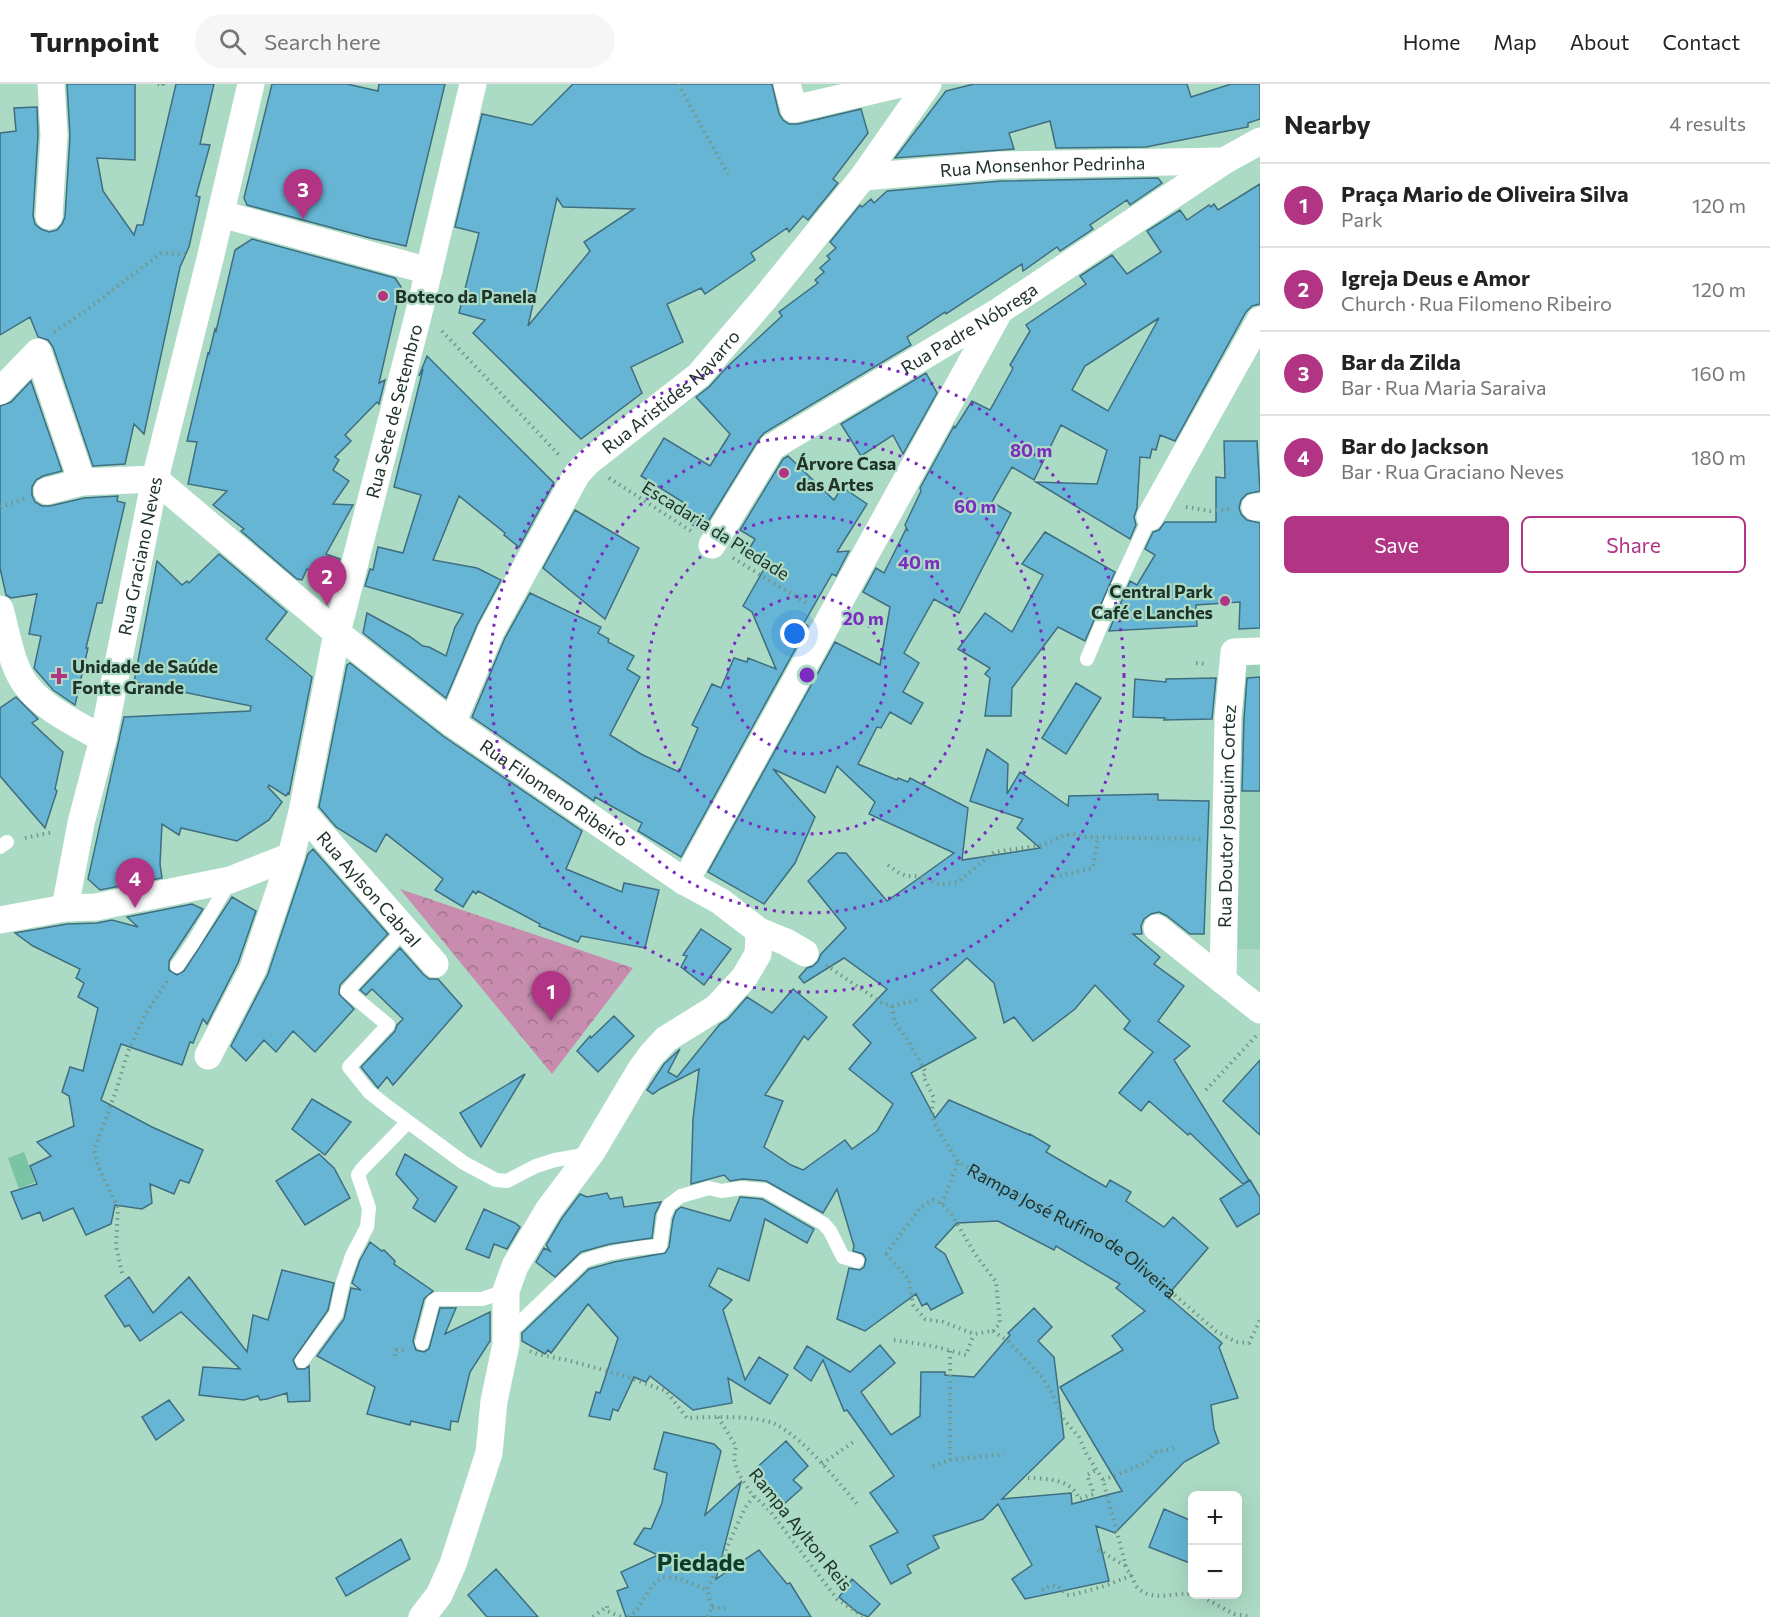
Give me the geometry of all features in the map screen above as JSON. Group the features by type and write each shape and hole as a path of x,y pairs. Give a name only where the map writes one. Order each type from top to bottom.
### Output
{"street":[{"path":"49,216 54,135 51,84"},
{"name":"Rua Graciano Neves","path":"65,908 81,823 103,739 155,479 251,84"},
{"name":"Rua Sete de Setembro","path":"337,633 420,308 473,84"},
{"path":"787,84 794,109 900,84"},
{"name":"Rua Aristides Navarro","path":"452,723 491,631 582,469 699,375 863,177 928,84"},
{"name":"Rua Padre Nóbrega","path":"712,545 772,447 999,311 1224,161 1260,141"},
{"name":"Rua Monsenhor Pedrinha","path":"863,177 1000,165 1224,161"},
{"path":"221,214 429,271"},
{"path":"686,882 999,311"},
{"path":"1154,509 1260,320"},
{"path":"0,391 38,352 82,482"},
{"path":"47,491 82,482 155,479"},
{"name":"Rua Filomeno Ribeiro","path":"155,479 337,633 452,723 686,882 720,900 759,943"},
{"path":"0,609 15,660 26,684 45,705 103,739"},
{"path":"208,1056 253,969 291,856 302,812 337,633"},
{"name":"Rua Doutor Joaquim Cortez","path":"1223,981 1228,718 1247,651"},
{"name":"Rua Aylson Cabral","path":"302,812 435,964"},
{"path":"0,920 65,908 96,907 230,880 291,856"},
{"path":"1157,928 1260,1010"},
{"path":"422,1617 439,1595 453,1564 489,1453 494,1401 506,1340 506,1291 525,1247 560,1193 591,1153 651,1054 666,1039 716,1008 744,978 759,943 786,942 804,953"}],"lane":[{"path":"1088,659 1112,599 1154,509"},
{"path":"177,966 230,880"},
{"path":"405,929 346,991 388,1025 349,1067 369,1092 464,1163 496,1180 507,1181 536,1166 591,1153"},
{"path":"302,1361 336,1314 349,1265 367,1227 369,1208 358,1175 408,1122"},
{"path":"506,1340 584,1261 638,1248 660,1246 664,1216 669,1205 681,1196 702,1189 726,1191 754,1188 765,1190 824,1224 843,1257 857,1261"},
{"path":"422,1342 433,1301 437,1299 482,1299 506,1291"}],"path":[{"path":"158,84 163,84"},
{"path":"678,84 728,174"},
{"path":"84,312 161,253 181,253 210,259"},
{"name":"Escadaria da Piedade","path":"420,308 582,469 832,618"},
{"path":"1154,509 1210,511 1257,507"},
{"path":"4,844 81,823"},
{"path":"888,865 899,873 918,876 940,885 958,882 994,852 1043,845 1073,834 1082,837 1225,841"},
{"path":"1054,877 1094,868 1098,837"},
{"path":"804,953 848,979 882,1003 892,1006 921,999"},
{"path":"122,1273 116,1246 118,1208 98,1166 94,1150 128,1052 145,1015 177,966"},
{"name":"Rampa José Rufino de Oliveira","path":"892,1006 895,1023 908,1040 926,1073 923,1076 934,1098 932,1110 934,1123 958,1162 1105,1238 1129,1255 1194,1314 1224,1336 1236,1342 1249,1342 1260,1320"},
{"path":"1206,1090 1260,1031"},
{"path":"942,1204 958,1162"},
{"path":"933,1200 942,1204 952,1215 975,1254 996,1282 1000,1323 993,1331 974,1334 943,1322 925,1319 913,1305 909,1279 886,1254 921,1207 933,1200"},
{"path":"993,1331 1009,1342 1041,1376 1050,1389 1064,1420 1079,1437 1102,1480 1126,1567 1137,1587 1162,1597 1182,1593 1188,1595"},
{"path":"894,1340 933,1346 966,1355 974,1334"},
{"path":"506,1340 537,1354 626,1376 666,1391 687,1418 718,1416 774,1424 822,1464 859,1506"},
{"path":"950,1351 950,1460"},
{"name":"Rampa Aylton Reis","path":"718,1416 736,1446 734,1458 738,1473 751,1493 770,1510 837,1599 864,1617"},
{"path":"822,1464 856,1440"},
{"path":"1102,1480 1146,1463 1156,1452 1177,1448"},
{"path":"933,1466 950,1460 1004,1454"},
{"path":"1028,1478 1058,1480 1076,1491 1079,1498 1094,1494 1087,1475 1096,1470"},
{"path":"708,1617 712,1607 707,1590 745,1508 755,1495"},
{"path":"1098,1550 1126,1567"},
{"path":"1042,1590 1050,1586 1058,1586 1067,1595 1072,1595 1132,1575"},
{"path":"628,1617 635,1612 652,1585 663,1577 678,1578 707,1590"},
{"path":"1206,1599 1234,1614 1251,1617"},
{"path":"593,1617 607,1606 607,1611 621,1617"},
{"path":"712,1607 728,1609"}],"shaded area":[{"path":"1236,664 1260,665 1260,949 1235,949"},
{"path":"24,1152 35,1182 19,1189 8,1158"}],"green space":[{"path":"400,889 633,968 552,1074"}],"building":[{"path":"67,84 135,84 135,160 97,158 103,191 134,235 137,225 143,225 176,84 214,84 200,144 210,145 196,196 200,197 189,247 180,267 144,434 134,424 125,464 93,466 53,347 48,340 38,337 30,317 0,335 0,133 16,131 14,108 37,107 38,135 33,216 35,224 41,229 49,232 57,230 65,217 70,136"},
{"path":"272,84 347,84 378,91 379,84 445,84 406,246 247,205 244,198"},
{"path":"573,84 772,84 779,114 789,124 798,124 861,109 868,133 833,179 838,183 808,220 803,216 789,232 787,228 751,253 755,260 705,294 701,288 667,304 683,342 631,367 642,393 581,439 473,333 485,320 459,313 479,233 455,227 482,114 532,125","holes":["557,198 563,207 634,209 584,242 590,251 528,326"]},
{"path":"974,84 1187,84 1191,97 1231,84 1260,84 1260,119 1248,123 1248,127 1146,147 1056,148 1050,121 1009,133 1014,149 895,158 946,91"},
{"path":"1158,178 1162,183 1130,205 1127,200 1090,225 1093,229 1060,251 1057,247 1023,271 1022,264 907,337 911,345 764,433 706,525 697,528 679,516 686,504 641,476 664,438 710,466 730,434 696,397 782,316 779,312 818,283 815,280 824,272 820,268 830,259 827,256 836,248 830,242 860,205 862,207 871,199 874,203 887,191 1001,181"},
{"path":"1260,184 1260,304 1252,306 1246,312 1175,441 1160,435 1156,450 1152,449 1150,458 1140,457 1137,508 1134,517 1136,525 1130,539 1036,482 1097,484 1107,450 1061,425 1034,480 1012,467 992,502 1011,513 959,613 934,599 904,653 919,663 903,692 923,703 911,724 890,712 881,728 877,727 858,764 897,780 898,778 908,782 910,778 968,808 962,860 1040,848 1017,828 1023,819 970,801 987,749 1008,764 1007,794 1020,772 1068,806 1069,796 1158,794 1158,800 1209,801 1204,934 1190,934 1159,912 1144,919 1141,926 1142,934 1133,934 1160,957 1154,964 1184,986 1158,1021 1190,1046 1174,1060 1249,1180 1243,1184 1190,1133 1188,1135 1149,1101 1141,1111 1119,1093 1153,1052 1124,1029 1130,1021 1095,985 1075,1009 1033,1041 1014,1017 1004,1023 994,983 967,958 931,990 976,1038 911,1073 935,1118 949,1100 1030,1134 1050,1146 1046,1152 1106,1187 1110,1180 1131,1192 1126,1201 1164,1227 1173,1217 1208,1248 1167,1296 1222,1343 1219,1347 1238,1398 1211,1405 1214,1429 1219,1443 1184,1462 1115,1533 1096,1526 1109,1581 1025,1599 1012,1579 1032,1565 998,1504 983,1519 933,1536 939,1548 907,1565 911,1573 891,1584 870,1546 898,1532 870,1493 894,1476 847,1410 844,1411 823,1360 811,1381 794,1368 807,1346 850,1372 880,1345 895,1363 861,1392 891,1435 920,1416 921,1372 945,1372 945,1375 974,1377 1010,1335 1008,1333 1034,1308 1052,1327 1038,1341 1054,1357 1064,1438 1002,1499 1071,1493 1072,1504 1122,1491 1060,1387 1123,1350 1112,1336 1145,1311 1116,1288 1120,1284 1056,1246 1054,1250 998,1221 957,1223 935,1247 945,1254 963,1293 931,1310 927,1303 922,1306 916,1294 865,1331 837,1319 849,1268 860,1270 864,1267 866,1259 863,1254 853,1251 854,1246 837,1189 823,1213 766,1181 743,1179 730,1181 724,1175 691,1184 693,1119 699,1069 653,1094 647,1090 664,1064 680,1049 668,1072 677,1077 720,1024 728,1019 747,997 772,1013 793,989 827,1017 808,1040 804,1036 765,1095 783,1101 764,1147 803,1170 845,1140 852,1149 877,1131 893,1104 849,1069 871,1043 853,1025 887,989 844,958 804,983 799,977 818,961 821,954 846,928 808,881 837,853 846,853 887,901 954,853 869,814 875,802 837,766 825,793 773,769 815,817 795,863 764,904 708,872 835,642 880,665 890,607 863,592 876,568 884,573 906,529 908,531 905,525 921,491 920,488 954,426 955,428 972,401 990,410 1013,368 1010,365 1030,331 1026,325 1086,284 1080,276 1112,255 1127,274 1161,252 1147,231 1180,210 1187,220 1209,205 1211,207 1214,204 1218,210","holes":["1159,318 1108,411 1072,390 1085,366"]},
{"path":"252,239 395,278 401,287 379,383 385,380 379,404 377,402 345,435 351,441 335,457 339,460 333,470 349,481 333,504 353,505 326,554 340,559 335,578 307,569 302,580 297,579 241,531 244,529 213,505 227,491 188,484 197,442 187,441 208,353 215,329 216,331 235,250"},
{"path":"427,356 554,483 519,547 459,496 433,560 477,568 501,580 477,625 446,698 363,633 367,613 423,646 446,656 455,627 463,614 365,586 370,569 373,570 378,547 403,553 421,495 394,487 423,369 419,376"},
{"path":"926,373 937,393 903,454 893,435 861,456 841,424"},
{"path":"31,381 62,471 36,480 32,487 35,502 42,506 50,506 84,498 118,496 117,501 125,503 102,603 97,603 75,705 53,690 34,668 41,636 29,634 37,594 11,598 6,595 0,568 0,406 11,402"},
{"path":"1224,441 1257,441 1260,491 1247,494 1241,500 1239,508 1247,520 1260,523 1260,628 1239,629 1240,602 1196,605 1197,626 1109,631 1130,581 1137,585 1155,555 1145,549 1153,532 1159,530 1165,522 1216,522 1216,477 1225,478"},
{"path":"788,456 834,500 842,487 867,504 837,552 849,551 836,576 832,574 804,623 808,626 681,857 638,831 642,823 595,797 594,801 472,717 505,638 530,593 601,627 598,633 609,639 608,642 634,656 627,669 640,677 610,735 641,754 679,772 698,728 692,725 712,684 721,688 734,658 747,662 748,658 776,669 752,612 743,606 764,566 745,556 755,539 740,530 783,459"},
{"path":"575,510 639,548 605,619 543,568"},
{"path":"1045,532 1115,572 1085,641 1058,627 1012,688 1011,716 985,716 990,678 985,674 990,668 958,649 985,613 1012,632 1043,575 1022,564"},
{"path":"219,554 287,612 266,639 312,677 289,794 286,796 269,785 268,787 282,802 269,820 237,841 181,828 179,835 162,824 160,864 162,878 100,890 88,879 124,717 250,711 251,706 134,682 157,561 182,585 187,581 189,583"},
{"path":"350,663 443,736 582,831 566,869 622,892 624,883 659,890 645,948 581,936 578,942 539,926 540,924 478,891 476,894 473,891 463,907 435,890 443,879 386,834 376,852 336,827 319,807 347,665"},
{"path":"1260,677 1260,791 1242,791 1247,678"},
{"path":"1216,678 1212,719 1164,720 1165,718 1133,717 1135,679 1166,682 1166,679"},
{"path":"1076,683 1101,698 1066,754 1042,738"},
{"path":"16,697 38,719 32,723 63,752 55,789 57,791 45,828 0,776 0,708"},
{"path":"313,849 388,934 340,985 339,994 354,1009 315,1052 293,1031 276,1052 264,1040 246,1061 231,1046 268,974 308,854"},
{"path":"232,897 256,911 238,963 207,1024 203,1019 193,1043 190,1042 182,1065 121,1044 101,1100 203,1150 189,1183 180,1180 174,1194 150,1184 152,1203 142,1209 115,1205 111,1224 86,1235 73,1208 43,1221 40,1212 22,1219 11,1192 37,1184 30,1166 51,1156 37,1142 74,1126 69,1096 62,1092 70,1067 83,1071 98,1008 78,997 84,983 76,978 80,969 33,946 15,933 67,924 112,920 138,927 127,917 192,904 203,909 169,961 169,970 177,975 184,971"},
{"path":"701,929 731,949 704,985 681,967 687,956 683,955"},
{"path":"400,948 429,979 438,979 462,1006 393,1085 387,1077 378,1088 361,1067 395,1031 403,1019 372,989 366,995 360,990"},
{"path":"614,1016 634,1036 598,1072 577,1051 590,1036 591,1038"},
{"path":"1260,1060 1260,1135 1223,1101"},
{"path":"525,1074 481,1147 460,1113"},
{"path":"312,1099 351,1122 325,1155 292,1129"},
{"path":"319,1154 334,1168 350,1198 305,1225 276,1181"},
{"path":"405,1154 457,1187 435,1222 413,1208 418,1199 396,1174"},
{"path":"1250,1180 1260,1197 1260,1213 1237,1227 1220,1199"},
{"path":"607,1193 610,1199 622,1197 624,1207 661,1202 655,1214 652,1238 610,1244 581,1252 555,1277 536,1262 544,1248 550,1251 546,1245 580,1194 587,1197"},
{"path":"740,1197 762,1199 814,1229 807,1243 765,1219 749,1281 718,1268 709,1286 732,1300 723,1310 745,1380 759,1357 788,1375 770,1404 728,1378 732,1403 693,1410 650,1376 646,1382 634,1377 618,1411 613,1409 610,1420 589,1416 596,1392 600,1393 618,1338 588,1304 551,1353 548,1350 545,1354 522,1341 522,1333 589,1269 665,1253 669,1247 673,1219 676,1211 681,1207 730,1221"},
{"path":"484,1209 520,1227 507,1249 494,1244 489,1258 466,1249"},
{"path":"370,1242 382,1251 384,1250 395,1261 394,1264 433,1291 424,1299 413,1341 416,1350 424,1352 429,1349 440,1308 456,1308 445,1334 490,1312 490,1341 470,1372 458,1422 451,1421 450,1430 411,1421 410,1425 367,1414 375,1387 317,1356 344,1319 351,1288 361,1290 352,1283 360,1260"},
{"path":"282,1270 334,1283 328,1310 293,1360 297,1369 305,1369 309,1366 310,1401 288,1402 287,1393 260,1400 258,1396 244,1400 199,1395 203,1367 240,1369 181,1312 140,1341 129,1325 125,1327 105,1296 129,1277 153,1313 189,1277 247,1352 253,1315 268,1320"},
{"path":"169,1400 184,1420 156,1440 142,1417"},
{"path":"664,1432 714,1444 721,1451 705,1515 741,1482 716,1579 759,1550 787,1584 790,1583 811,1617 626,1617 617,1591 628,1587 621,1572 658,1555 634,1544 644,1528 651,1529 662,1503 667,1473 654,1469"},
{"path":"786,1441 808,1466 793,1480 802,1488 784,1504 753,1471"},
{"path":"1164,1509 1188,1519 1188,1562 1149,1547"},
{"path":"401,1539 410,1559 346,1596 336,1578"},
{"path":"496,1569 538,1617 487,1617 468,1595"},
{"path":"852,1579 880,1604 868,1617 857,1612 839,1597"}],"place":[{"name":"Bar da Zilda","path":"303,219"},
{"name":"Boteco da Panela","path":"383,296"},
{"name":"Árvore Casa das Artes","path":"784,473"},
{"name":"Central Park Café e Lanches","path":"1225,601"},
{"name":"Igreja Deus e Amor","path":"327,606"},
{"name":"Unidade de Saúde Fonte Grande","path":"59,676"},
{"name":"Bar do Jackson","path":"135,908"},
{"name":"Praça Mario de Oliveira Silva","path":"551,1021"}],"district":[{"name":"Piedade","path":"701,1561"}]}
